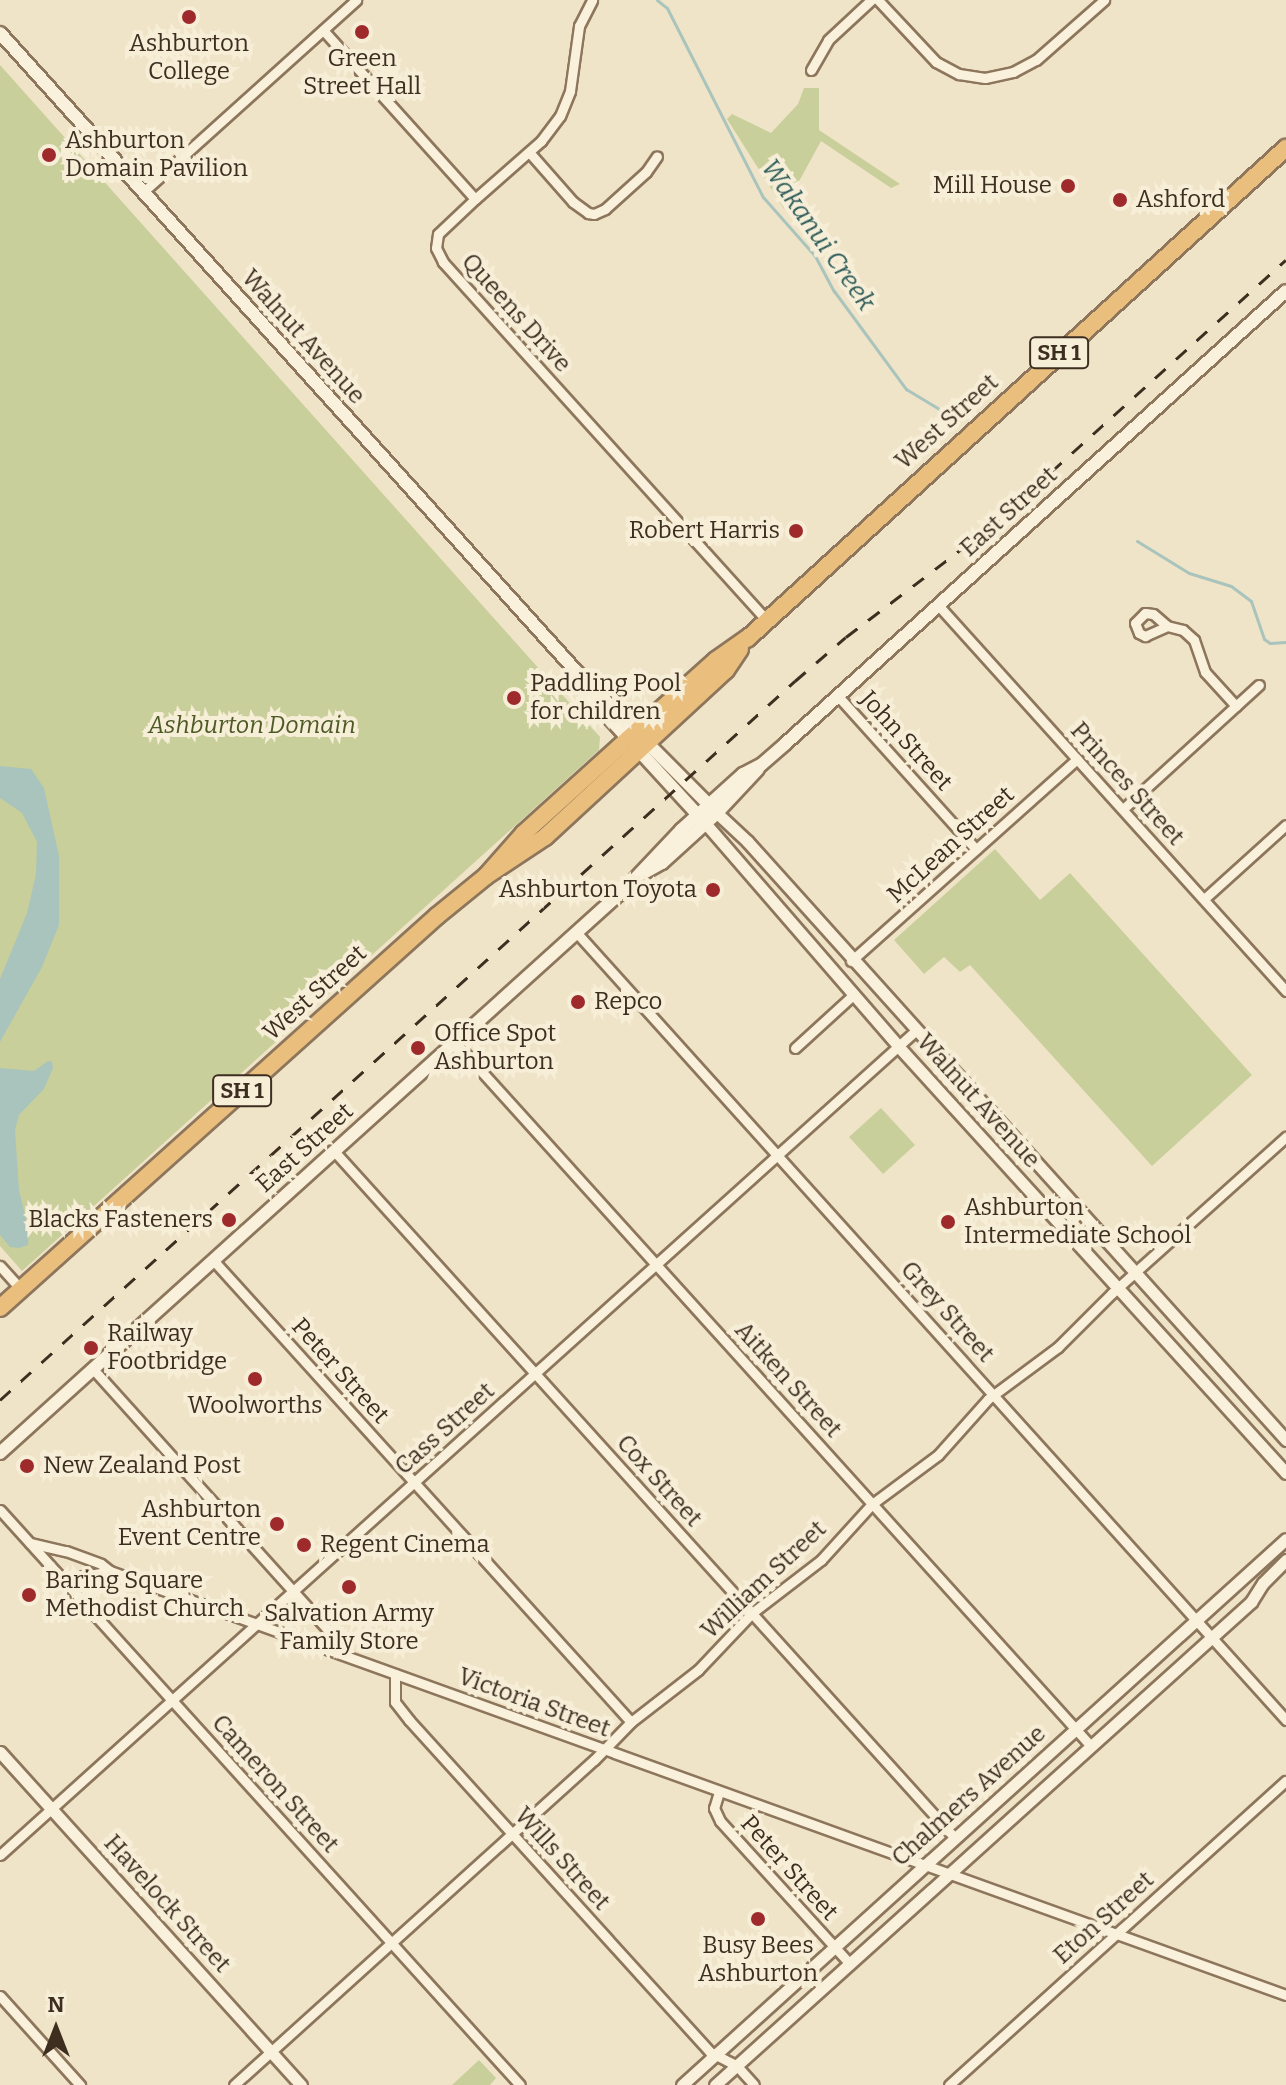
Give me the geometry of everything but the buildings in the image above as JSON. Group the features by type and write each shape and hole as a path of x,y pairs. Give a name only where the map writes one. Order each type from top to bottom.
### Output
{"highway":[{"name":"West Street","path":"0,1308 486,876 545,837 716,660 748,638 1286,148"}],"main road":[{"name":"Walnut Avenue","path":"0,33 707,814"},
{"name":"East Street","path":"0,1453 639,875 662,863 707,814 1286,291"}],"street":[{"path":"143,192 356,0"},
{"path":"323,30 475,199 551,130 566,105 579,26 592,0"},
{"path":"811,70 828,40 871,0"},
{"path":"878,0 936,62 959,74 985,78 1013,72 1036,60 1104,0"},
{"path":"529,152 573,202 594,214 605,209 646,172 657,156"},
{"name":"Queens Drive","path":"475,199 438,234 436,248 443,262 767,620"},
{"name":"Princes Street","path":"938,605 1286,991"},
{"path":"1167,626 1183,630 1194,640 1205,672 1236,706"},
{"path":"1123,809 1259,685"},
{"name":"John Street","path":"838,696 976,849"},
{"name":"McLean Street","path":"851,961 1077,759"},
{"name":"Walnut Avenue","path":"707,814 785,884 851,961 1286,1440"},
{"name":"Walnut Avenue","path":"707,814 768,900 1286,1473"},
{"path":"1204,899 1286,825"},
{"path":"768,900 785,884"},
{"name":"Grey Street","path":"576,932 1286,1720"},
{"path":"795,1048 853,995"},
{"name":"Cass Street","path":"0,1855 915,1031"},
{"name":"Aitken Street","path":"455,1042 1091,1746"},
{"name":"William Street","path":"234,2085 631,1722 698,1670 752,1613 810,1570 872,1504 938,1455 994,1394 1058,1347 1118,1287 1286,1137"},
{"name":"Cox Street","path":"334,1151 955,1838"},
{"name":"Peter Street","path":"213,1260 631,1722"},
{"path":"0,1266 21,1289"},
{"path":"93,1369 331,1633 330,1650"},
{"name":"Cameron Street","path":"0,1510 520,2085"},
{"name":"Chalmers Avenue","path":"682,2085 718,2058 834,1947 1286,1539"},
{"name":"Victoria Street","path":"30,1543 78,1555 110,1571 257,1625 1286,1995"},
{"path":"78,1555 83,1576"},
{"name":"Chalmers Avenue","path":"715,2085 1213,1637 1251,1602 1263,1583 1286,1560"},
{"path":"70,1587 83,1576 110,1571"},
{"name":"Wills Street","path":"395,1674 393,1694 399,1708 718,2058"},
{"name":"Havelock Street","path":"0,1752 301,2085"},
{"name":"Eton Street","path":"949,2085 1286,1781"},
{"name":"Peter Street","path":"719,1792 714,1808 720,1821 850,1964"},
{"path":"0,1996 80,2085"},
{"path":"718,2058 737,2066 754,2085"}],"green space":[{"name":"Ashburton Domain","path":"0,65 600,737 599,750 22,1271 0,1246"},
{"path":"804,88 819,88 819,130 900,184 891,188 821,141 784,209 727,119 732,114 771,133 798,104"},
{"path":"995,849 1040,900 1070,873 1252,1075 1152,1166 970,965 960,972 944,957 924,974 894,940"},
{"path":"881,1108 915,1145 883,1174 849,1137"},
{"path":"479,2060 496,2078 490,2085 452,2085"}],"water":[{"path":"0,766 31,769 44,788 59,856 59,925 42,967 0,1042 0,979 27,913 36,874 37,842 22,813 0,798"},
{"path":"48,1061 52,1062 53,1068 44,1089 19,1115 15,1130 19,1190 29,1232 28,1245 10,1247 0,1235 0,1068 34,1071"}],"waterway":[{"name":"Wakanui Creek","path":"657,0 667,8 763,197 815,256 834,291 906,389 959,421"},
{"name":"Wakanui Creek","path":"1137,541 1189,573 1231,586 1251,601 1264,639 1270,643 1286,642"}],"railway":[{"path":"0,1400 795,681 846,637 989,528 1286,260"}],"place":[{"name":"Ashburton College","path":"189,17"},
{"name":"Green Street Hall","path":"362,32"},
{"name":"Ashburton Domain Pavilion","path":"49,155"},
{"name":"Mill House","path":"1068,186"},
{"name":"Ashford","path":"1120,200"},
{"name":"Robert Harris","path":"796,531"},
{"name":"Paddling Pool for children","path":"514,698"},
{"name":"Ashburton Toyota","path":"713,890"},
{"name":"Repco","path":"578,1002"},
{"name":"Office Spot Ashburton","path":"418,1048"},
{"name":"Blacks Fasteners","path":"229,1220"},
{"name":"Ashburton Intermediate School","path":"948,1222"},
{"name":"Railway Footbridge","path":"91,1348"},
{"name":"Woolworths","path":"255,1379"},
{"name":"New Zealand Post","path":"27,1466"},
{"name":"Ashburton Event Centre","path":"277,1524"},
{"name":"Regent Cinema","path":"304,1545"},
{"name":"Salvation Army Family Store","path":"349,1587"},
{"name":"Baring Square Methodist Church","path":"29,1595"},
{"name":"Busy Bees Ashburton","path":"758,1919"}]}
